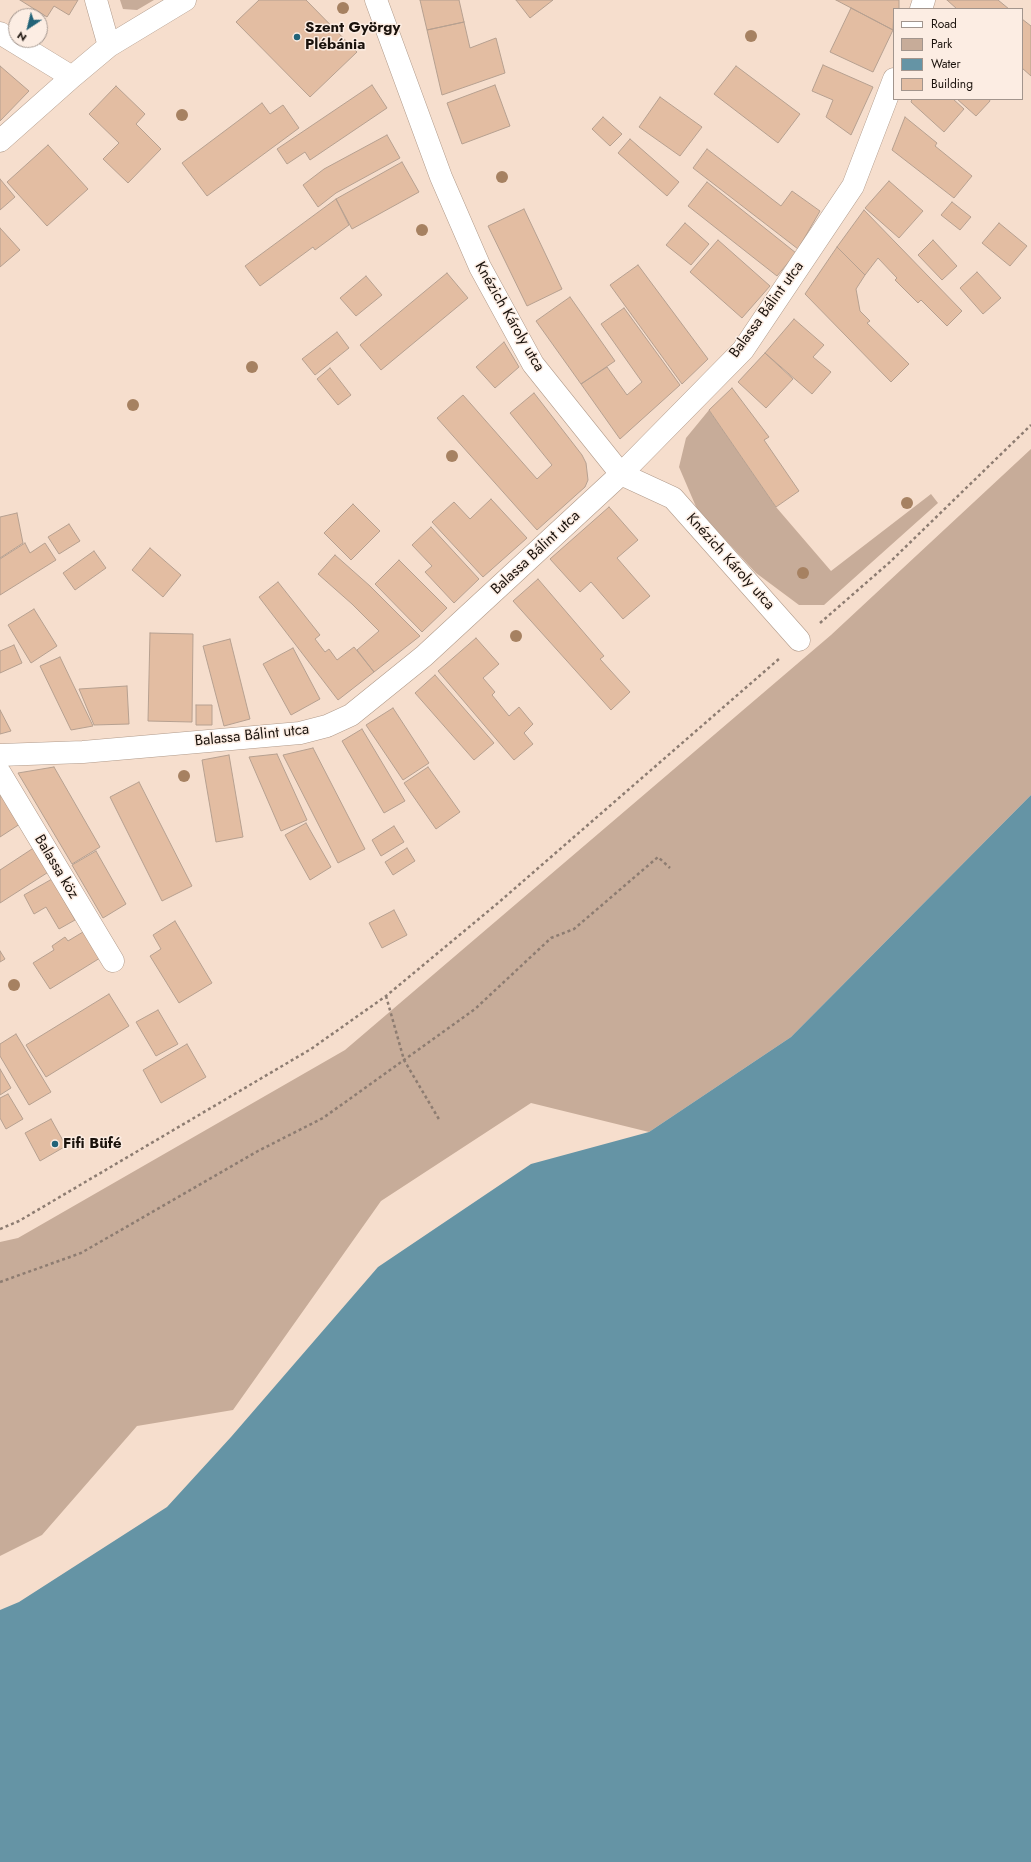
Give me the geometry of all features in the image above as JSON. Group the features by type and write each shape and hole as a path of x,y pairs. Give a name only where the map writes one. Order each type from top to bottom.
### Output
{"street":[{"path":"96,0 109,46"},
{"path":"0,141 109,46 185,0"},
{"name":"Knézich Károly utca","path":"376,0 441,177 480,267 533,364 621,474 673,498 799,640"},
{"path":"0,33 72,77"},
{"name":"Balassa Bálint utca","path":"0,755 83,752 293,734 328,726 351,715 424,656 621,474 743,350 853,186 893,82"},
{"name":"Balassa köz","path":"0,773 113,961"}],"path":[{"path":"0,1229 19,1220 311,1048 386,996 498,903 890,562 1031,425"},
{"path":"0,1282 81,1253 258,1151 323,1118 475,1010 551,938 574,929 658,857 670,868"},
{"path":"386,996 404,1060 440,1121"}],"green space":[{"path":"120,0 154,0 137,10 123,9"},
{"path":"709,410 776,507 831,571 931,494 938,503 824,605 799,605 756,573 697,509 679,467 686,438"},
{"path":"1031,449 1031,795 791,1037 649,1132 531,1103 381,1201 233,1410 137,1426 42,1535 0,1556 0,1242 18,1238 345,1050 831,635"}],"water":[{"path":"1031,795 1031,1862 0,1862 0,1610 19,1602 167,1507 231,1437 378,1267 531,1164 649,1132 791,1037"}],"building":[{"path":"20,0 78,0 69,15 54,6 48,15 48,8 33,8"},
{"name":"Szent György Plébánia","path":"259,0 306,0 357,52 310,97 236,22"},
{"path":"420,0 459,0 464,22 427,30"},
{"path":"516,0 553,0 530,18"},
{"path":"836,0 899,0 899,8 893,8 893,30"},
{"path":"947,0 998,0 1008,8 956,8"},
{"path":"851,8 893,30 873,72 830,52"},
{"path":"1023,20 1031,26 1031,76 1023,69"},
{"path":"464,22 470,48 496,38 505,73 442,95 427,30"},
{"path":"823,65 873,87 851,135 826,117 833,100 812,91"},
{"path":"0,66 29,91 0,121"},
{"path":"736,66 800,114 778,143 714,94"},
{"path":"372,85 387,108 310,160 305,152 287,164 277,149"},
{"path":"495,85 510,126 462,144 447,103"},
{"path":"116,86 145,114 136,124 161,149 128,183 103,159 119,143 89,114"},
{"path":"660,97 702,127 680,156 639,127"},
{"path":"912,100 954,100 964,109 944,132 911,102"},
{"path":"958,100 990,100 976,116"},
{"path":"262,103 270,114 283,105 299,128 207,196 182,163"},
{"path":"603,117 622,134 610,146 592,129"},
{"path":"905,117 937,143 935,146 972,176 954,198 892,150"},
{"path":"387,135 400,158 336,193 318,207 303,185 324,169"},
{"path":"630,139 679,182 667,196 618,153"},
{"path":"48,145 88,189 47,226 7,182"},
{"path":"707,149 781,206 792,191 820,211 798,249 693,168"},
{"path":"402,162 419,192 352,229 336,199"},
{"path":"0,179 15,197 0,210"},
{"path":"889,181 923,211 899,238 865,208"},
{"path":"707,182 796,253 777,276 688,206"},
{"path":"336,199 349,225 315,250 313,247 260,286 245,266"},
{"path":"952,202 971,217 960,230 941,215"},
{"path":"524,209 562,289 527,306 488,226"},
{"path":"864,210 962,311 947,326 921,300 918,303 895,280 897,278 878,258 865,275 837,247"},
{"path":"685,223 709,244 691,265 666,245"},
{"path":"999,223 1027,246 1010,266 982,243"},
{"path":"0,228 20,250 0,267"},
{"path":"718,240 770,286 742,318 690,272"},
{"path":"933,240 957,266 942,280 918,255"},
{"path":"837,247 865,275 856,289 860,311 870,321 867,323 909,364 891,382 805,294"},
{"path":"638,265 708,359 682,384 610,285"},
{"path":"977,272 1001,298 983,314 960,288"},
{"path":"447,273 468,298 381,370 360,345"},
{"path":"366,276 382,295 356,316 340,298"},
{"path":"570,297 615,361 581,384 536,321"},
{"path":"624,308 680,385 620,439 581,384 607,367 627,395 642,382 601,324"},
{"path":"794,319 824,345 813,357 831,372 812,394 765,353"},
{"path":"337,332 349,348 315,375 302,359"},
{"path":"504,342 519,367 495,388 476,367"},
{"path":"765,353 793,379 766,408 738,382"},
{"path":"330,368 351,395 338,405 317,379"},
{"path":"732,388 769,437 764,440 799,491 776,507 709,410"},
{"path":"534,393 582,455 586,463 588,480 585,487 537,530 437,418 463,395 537,479 552,465 510,413"},
{"path":"491,499 527,538 483,577 432,522 454,502 470,519"},
{"path":"353,504 380,531 351,560 324,533"},
{"path":"609,507 638,540 617,558 650,596 623,619 591,582 580,592 550,559"},
{"path":"17,513 23,543 0,558 0,517"},
{"path":"69,524 80,541 59,554 48,537"},
{"path":"431,527 479,579 454,603 425,572 432,566 412,545"},
{"path":"25,543 30,553 45,543 56,560 0,595 0,559"},
{"path":"150,548 181,575 163,597 132,570"},
{"path":"94,551 106,568 75,590 63,573"},
{"path":"335,555 370,586 420,636 374,672 357,650 379,631 352,604 318,574"},
{"path":"399,560 447,608 422,632 375,584"},
{"path":"538,579 604,656 600,659 630,692 611,710 513,601"},
{"path":"278,582 320,635 315,639 325,652 329,649 337,660 354,647 374,672 338,700 259,597"},
{"path":"34,609 57,646 31,663 8,625"},
{"path":"150,633 193,634 192,722 148,721"},
{"path":"476,638 499,664 483,678 495,692 492,695 509,716 519,707 533,724 524,733 533,744 514,760 438,671"},
{"path":"230,639 250,719 224,726 203,646"},
{"path":"14,645 22,663 0,673 0,651"},
{"path":"293,648 320,699 291,715 263,664"},
{"path":"60,657 93,726 71,730 40,666"},
{"path":"435,675 494,743 474,760 415,693"},
{"path":"127,686 129,724 94,725 79,689"},
{"path":"196,705 212,705 212,725 196,725"},
{"path":"393,708 429,763 403,780 366,725"},
{"path":"0,710 11,731 0,734"},
{"path":"362,729 405,801 384,813 342,741"},
{"path":"313,748 365,849 338,863 283,755"},
{"path":"277,754 307,820 281,831 249,757"},
{"path":"229,755 243,837 216,842 202,760"},
{"path":"54,767 100,847 72,864 18,773"},
{"path":"428,767 460,812 436,829 404,783"},
{"path":"139,782 192,886 162,901 110,797"},
{"path":"4,793 23,822 0,837 0,796"},
{"path":"306,823 331,867 310,880 285,835"},
{"path":"394,826 404,842 381,856 372,840"},
{"path":"35,847 50,871 0,903 0,870"},
{"path":"407,848 415,861 393,875 385,862"},
{"path":"96,851 126,904 103,918 72,865"},
{"path":"52,879 75,920 59,929 46,907 34,914 24,895"},
{"path":"394,910 407,935 382,948 369,923"},
{"path":"175,921 212,983 179,1003 150,956 161,949 153,935"},
{"path":"83,932 100,958 50,989 33,963 54,950 52,946 65,937 68,941"},
{"path":"0,951 5,959 0,962"},
{"path":"109,994 129,1026 46,1077 26,1045"},
{"path":"158,1010 178,1044 156,1056 136,1022"},
{"path":"16,1034 51,1092 29,1105 0,1056 0,1044"},
{"path":"187,1044 206,1077 161,1103 143,1070"},
{"path":"0,1069 11,1088 0,1095"},
{"path":"8,1094 23,1119 6,1129 0,1118 0,1098"},
{"path":"51,1119 66,1146 40,1161 25,1133"}],"place":[{"name":"Szent György Plébánia","path":"297,37"},
{"name":"Fifi Büfé","path":"55,1144"}]}
